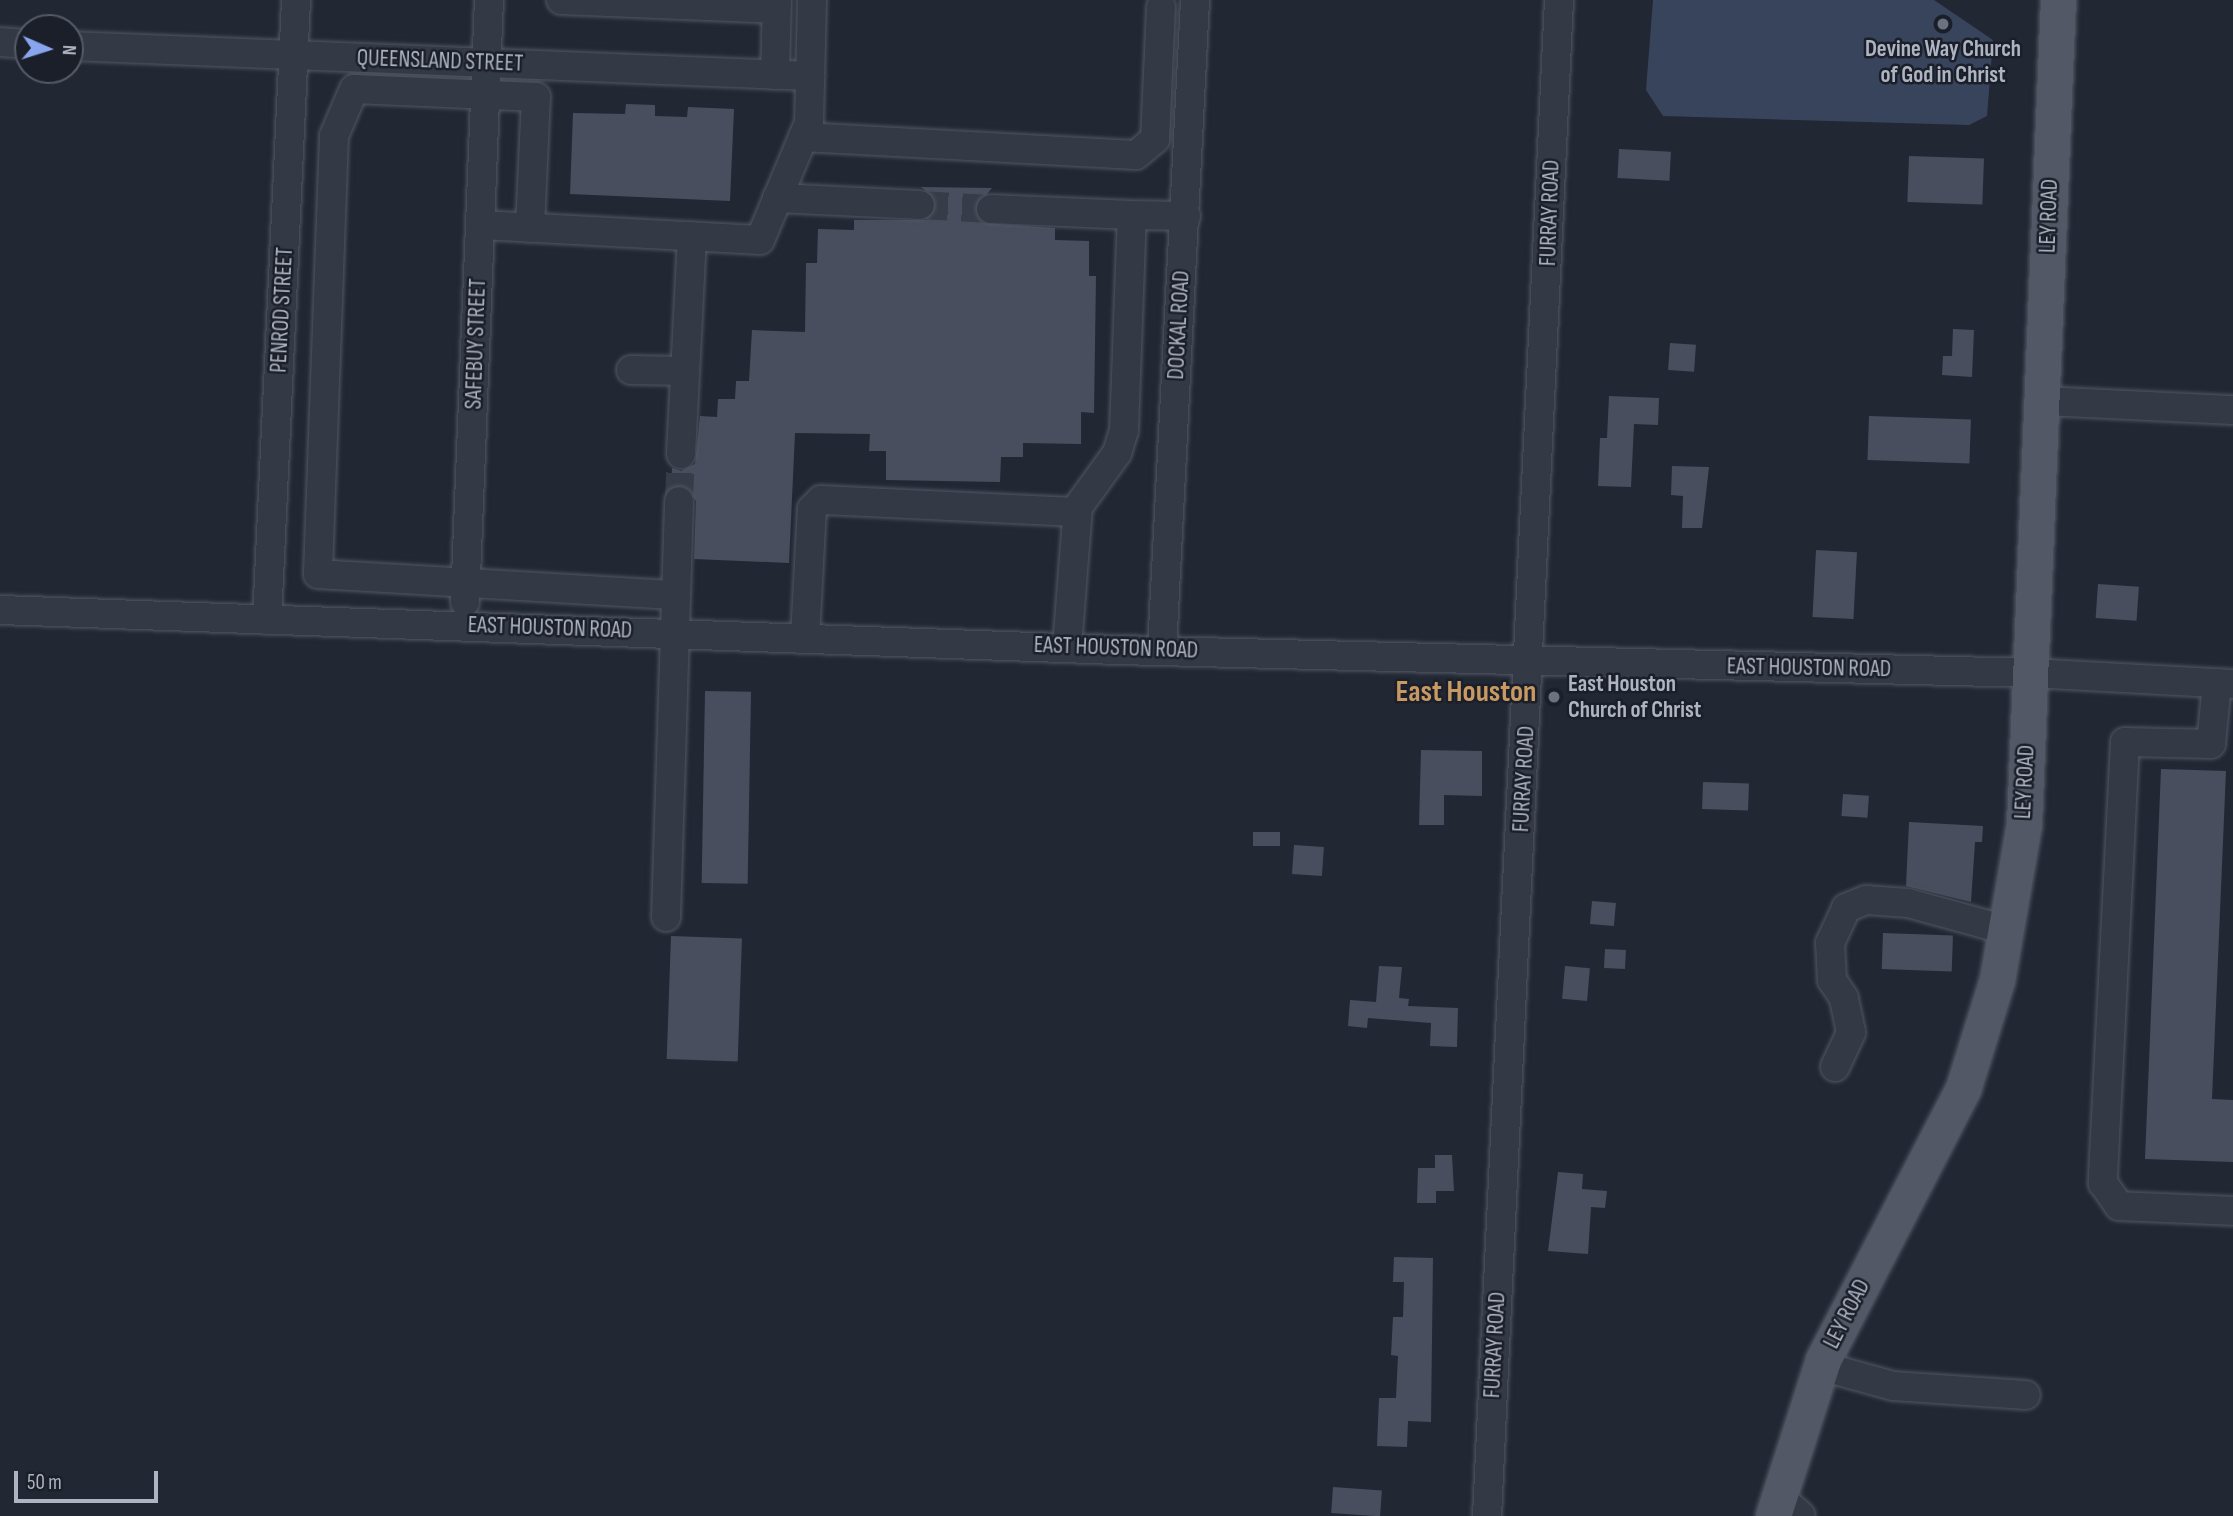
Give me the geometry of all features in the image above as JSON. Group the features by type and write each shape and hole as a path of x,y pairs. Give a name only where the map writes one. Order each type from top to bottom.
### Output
{"main road":[{"name":"LEY ROAD","path":"1784,1509 1821,1366 1964,1089 1997,980 2024,824 2058,0"}],"street":[{"name":"PENROD STREET","path":"267,620 296,0"},
{"name":"SAFEBUY STREET","path":"464,626 489,0"},
{"path":"561,0 777,5 775,75"},
{"path":"481,225 760,240 808,123 812,0"},
{"name":"FURRAY ROAD","path":"1487,1516 1530,662 1559,0"},
{"path":"803,137 1136,155 1155,139 1157,104 1154,4 1195,4"},
{"name":"DOCKAL ROAD","path":"1162,650 1195,4"},
{"name":"QUEENSLAND STREET","path":"84,47 810,76"},
{"path":"530,228 536,97 354,89 334,136 318,574 466,586 675,595"},
{"path":"1157,104 1189,107"},
{"path":"777,198 920,205"},
{"path":"991,209 1186,216"},
{"path":"1067,648 1077,512 1117,453 1124,430 1132,215"},
{"path":"681,454 692,236"},
{"path":"631,370 685,371"},
{"path":"2042,401 2233,410"},
{"path":"805,637 813,509 821,500 1077,512"},
{"path":"666,917 679,501"},
{"path":"364,623 366,578"},
{"path":"567,629 569,591"},
{"name":"EAST HOUSTON ROAD","path":"0,610 1067,648 2029,673 2225,683"},
{"path":"2225,683 2222,745 2125,742 2103,1183 2119,1206 2233,1211"},
{"path":"1835,1067 1851,1032 1844,998 1832,980 1830,943 1846,908 1866,900 1908,902 2006,930"},
{"path":"1821,1366 1893,1386 2026,1395"}],"water":[{"path":"1653,0 1934,0 1993,40 1987,116 1969,125 1663,116 1646,90"}],"building":[{"path":"626,104 655,105 655,116 687,117 688,107 734,109 730,201 570,194 573,113 625,114"},
{"path":"1619,149 1671,152 1669,181 1617,178"},
{"path":"1909,156 1984,159 1982,205 1907,202"},
{"path":"921,187 992,188 975,208 983,223 1055,228 1055,240 1089,241 1089,276 1096,276 1094,413 1081,412 1081,444 1023,443 1023,457 1001,457 1000,482 886,480 886,451 869,451 870,434 795,433 789,563 694,559 696,501 687,487 671,487 672,468 681,471 695,464 700,416 717,417 718,399 735,399 736,381 749,381 752,330 805,332 806,263 817,263 818,229 854,230 854,220 927,220 937,205 934,197"},
{"path":"1953,329 1974,330 1972,377 1942,375 1943,356 1952,356"},
{"path":"1670,343 1696,345 1694,372 1668,370"},
{"path":"1609,396 1659,398 1658,425 1634,424 1631,487 1598,486 1600,438 1607,438"},
{"path":"1869,416 1971,420 1969,464 1867,460"},
{"path":"1672,466 1709,467 1702,528 1682,528 1683,496 1671,495"},
{"path":"1816,550 1857,552 1853,619 1812,617"},
{"path":"2098,584 2139,587 2137,621 2096,618"},
{"path":"705,691 751,692 748,884 702,883"},
{"path":"1421,750 1482,751 1482,796 1444,795 1444,825 1419,825"},
{"path":"2161,769 2226,771 2212,1099 2233,1100 2233,1162 2145,1159"},
{"path":"1703,782 1749,784 1748,811 1702,809"},
{"path":"1843,794 1869,796 1867,818 1841,816"},
{"path":"1909,822 1983,826 1982,842 1975,842 1971,902 1906,886"},
{"path":"1253,832 1280,832 1280,846 1253,846"},
{"path":"1294,845 1324,847 1322,876 1292,874"},
{"path":"1592,901 1616,903 1614,926 1590,924"},
{"path":"1883,933 1953,935 1952,971 1882,969"},
{"path":"671,936 742,938 738,1061 667,1059"},
{"path":"1605,949 1626,950 1625,969 1604,968"},
{"path":"1379,966 1402,967 1399,998 1409,999 1408,1006 1458,1008 1457,1047 1430,1046 1431,1023 1368,1018 1367,1028 1348,1026 1350,1000 1376,1002"},
{"path":"1565,966 1590,968 1587,1001 1562,999"},
{"path":"1435,1155 1452,1155 1454,1191 1436,1191 1436,1203 1417,1203 1418,1168 1435,1168"},
{"path":"1558,1172 1583,1174 1582,1189 1607,1191 1605,1208 1591,1207 1588,1254 1548,1251"},
{"path":"1394,1257 1433,1258 1431,1422 1408,1421 1407,1447 1377,1446 1379,1398 1396,1398 1398,1356 1391,1355 1393,1317 1403,1317 1404,1282 1393,1282"},
{"path":"1333,1487 1382,1490 1380,1516 1331,1513"}],"tunnel":[{"path":"920,205 991,209"},
{"path":"679,501 681,454"}],"place":[{"name":"Devine Way Church of God in Christ","path":"1943,24"},
{"name":"East Houston Church of Christ","path":"1554,697"}],"district":[{"name":"East Houston","path":"1466,692"}]}
